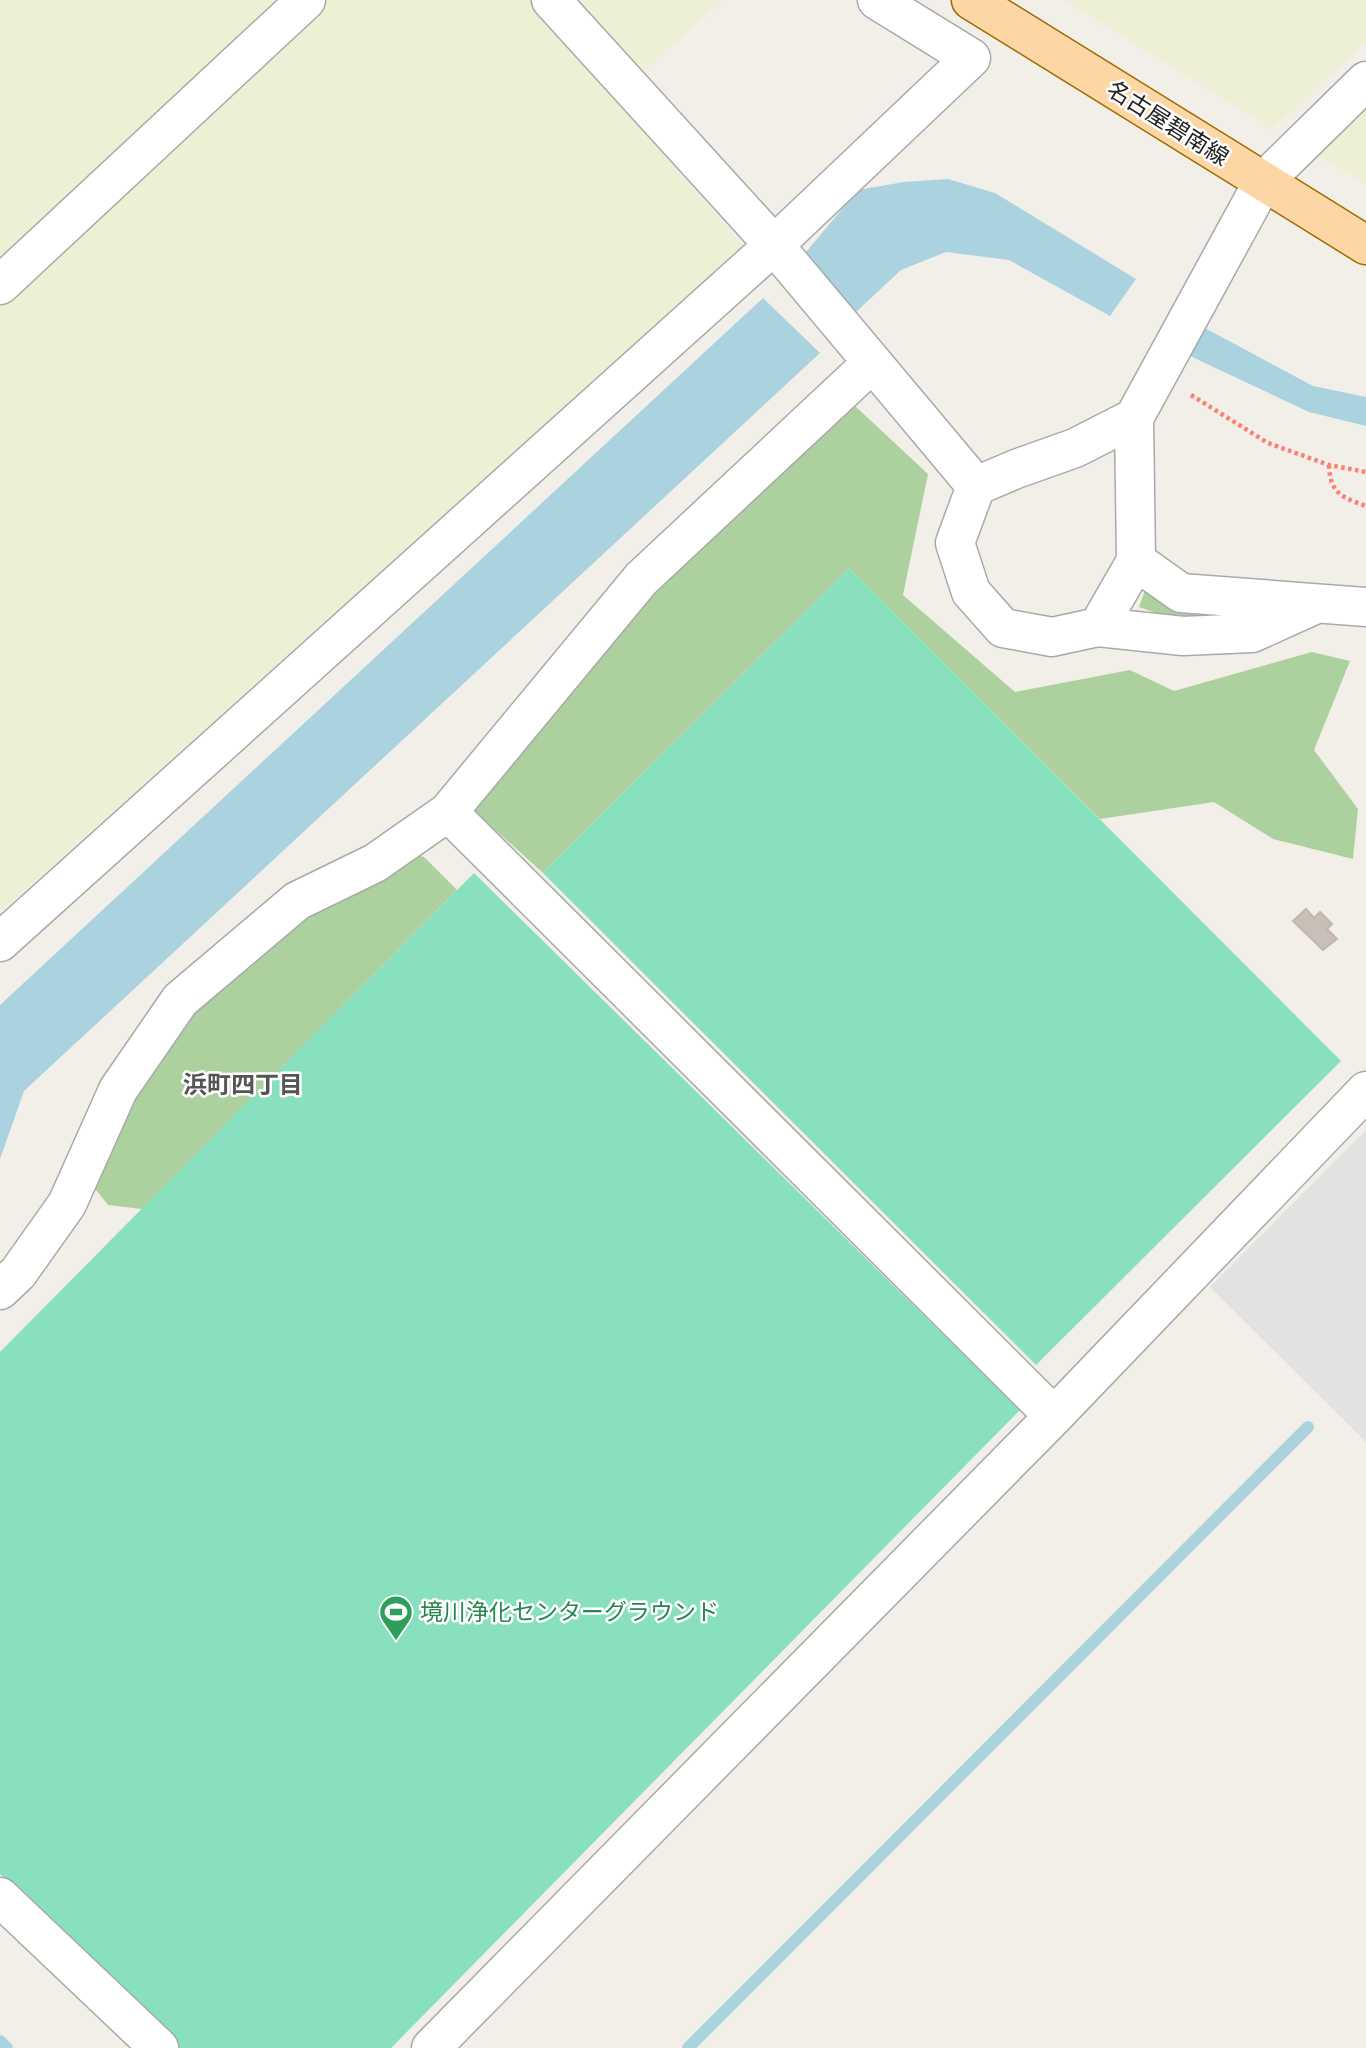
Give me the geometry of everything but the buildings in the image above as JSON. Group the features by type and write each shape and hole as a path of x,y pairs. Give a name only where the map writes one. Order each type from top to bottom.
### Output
{"main road":[{"name":"名古屋碧南線","path":"971,0 1366,245"}],"street":[{"path":"0,285 306,0"},
{"path":"551,0 774,245 976,486"},
{"path":"0,942 774,245 971,58 877,0"},
{"path":"1098,627 1136,561 1134,418 1263,182 1366,81"},
{"path":"0,1290 18,1273 67,1204 118,1090 180,1000 297,901 375,863 448,812 640,579 872,363"},
{"path":"1134,418 1075,448 976,486 955,543 971,592 1003,628 1052,637 1098,627 1183,636 1252,634 1319,603"},
{"path":"1136,561 1181,593 1366,607"},
{"path":"448,812 1054,1416"},
{"path":"431,2048 1054,1416 1366,1091"},
{"path":"0,1897 159,2048"}],"path":[{"path":"1158,375 1268,443 1329,465 1366,471"},
{"path":"1329,465 1329,482 1345,499 1366,506"}],"green space":[{"path":"0,0 278,0 0,263"},
{"path":"323,0 530,0 743,247 0,912 0,306"},
{"path":"564,0 723,0 632,81"},
{"path":"1064,0 1366,0 1366,43 1272,129"},
{"path":"1366,100 1366,184 1312,152"},
{"path":"840,392 928,474 903,595 1015,692 1130,670 1174,691 1312,652 1350,661 1314,750 1358,809 1353,859 1273,839 1214,802 1100,819 849,568 543,873 459,797"},
{"path":"849,568 1341,1061 1036,1365 543,873"},
{"path":"1145,590 1193,612 1243,622 1188,624 1139,607"},
{"path":"396,849 424,857 457,890 142,1209 108,1205 81,1171 180,1000"},
{"name":"境川浄化センターグラウンド","path":"474,873 1020,1410 391,2048 178,2048 0,1874 0,1352"}],"shaded area":[{"path":"1366,1130 1366,1442 1210,1287"}],"water":[{"path":"948,179 995,193 1136,279 1110,316 1009,260 946,252 901,270 855,313 806,252 858,190 904,182"},
{"path":"763,298 820,353 24,1091 0,1159 0,1005"},
{"path":"1203,327 1313,386 1366,397 1366,426 1309,412 1190,356"}],"waterway":[{"path":"688,2048 1308,1427"},
{"path":"0,2041 7,2048"}],"place":[{"name":"境川浄化センターグラウンド","path":"396,1642"}],"district":[{"name":"浜町四丁目","path":"243,1085"}]}
